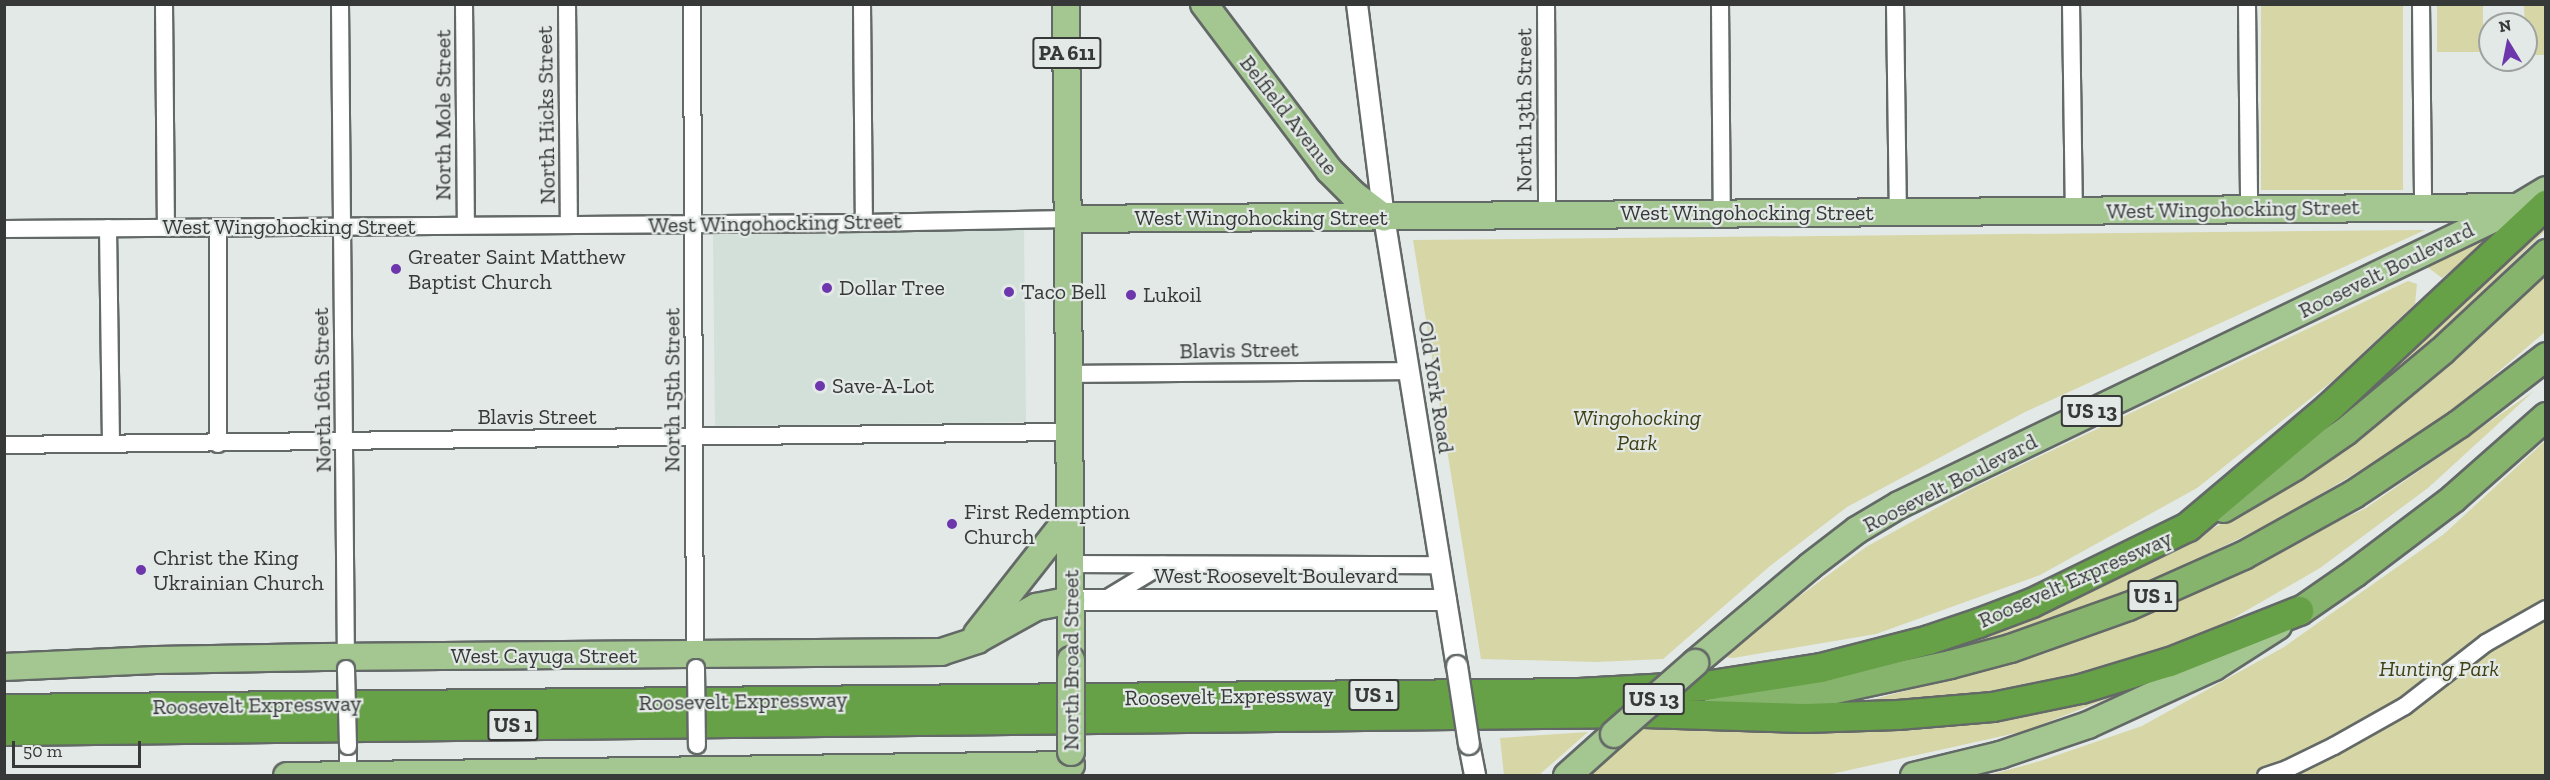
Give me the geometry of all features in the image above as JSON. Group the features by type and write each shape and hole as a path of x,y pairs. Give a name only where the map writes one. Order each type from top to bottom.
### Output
{"highway":[{"name":"US 1","path":"2188,527 2330,407 2532,206"},
{"name":"Roosevelt Expressway","path":"4,710 1579,693 1705,686 1821,668 1939,637 2032,603 2188,527 2294,466 2345,431 2441,351 2546,253"},
{"name":"Roosevelt Expressway","path":"4,731 1644,713 1769,700 1890,678 2010,648 2128,606 2242,555 2353,494 2458,424 2546,356"},
{"name":"US 1","path":"1644,713 1850,718 1993,707 2126,677 2299,611 2445,505 2546,416"}],"main road":[{"name":"North Broad Street","path":"1066,4 1071,764"},
{"name":"Belfield Avenue","path":"1204,4 1329,170 1353,194 1384,217"},
{"name":"Roosevelt Boulevard","path":"1567,776 1695,663 1810,566 1857,530 1899,506 2532,206 2546,190"},
{"name":"West Wingohocking Street","path":"1068,219 2532,206"},
{"path":"957,648 973,638 985,625 1070,516"},
{"name":"West Cayuga Street","path":"4,667 156,660 346,663 695,661 941,652 957,648 1036,606 1071,600"},
{"path":"1914,776 2044,741 2132,707 2214,667 2299,611"},
{"path":"286,776 697,763 872,771 1071,764"}],"street":[{"path":"164,4 166,228"},
{"name":"North 16th Street","path":"340,4 348,775"},
{"name":"North Mole Street","path":"464,4 466,225"},
{"name":"North Hicks Street","path":"567,4 569,225"},
{"name":"North 15th Street","path":"692,4 697,763"},
{"path":"862,4 864,223"},
{"name":"Old York Road","path":"1357,4 1384,217 1475,776"},
{"name":"North 13th Street","path":"1546,4 1547,214"},
{"path":"1720,4 1722,213"},
{"path":"1895,4 1898,212"},
{"path":"2071,4 2074,211"},
{"path":"2247,4 2249,209"},
{"path":"2421,4 2423,207"},
{"name":"West Wingohocking Street","path":"4,229 864,223 1068,219"},
{"path":"218,227 218,444"},
{"path":"108,228 111,444"},
{"name":"Blavis Street","path":"1070,374 1410,371"},
{"name":"Blavis Street","path":"4,445 1070,432"},
{"name":"West Roosevelt Boulevard","path":"1071,564 1440,565"},
{"name":"West Roosevelt Boulevard","path":"1106,599 1162,565"},
{"name":"West Roosevelt Boulevard","path":"1071,600 1446,600"},
{"path":"2266,776 2287,769 2334,746 2405,706 2486,643 2546,609"}],"shaded area":[{"path":"1024,228 1026,422 715,426 713,232"}],"green space":[{"path":"2261,5 2403,5 2403,190 2261,190"},
{"path":"2437,5 2483,5 2483,12 2478,12 2478,52 2437,52"},
{"path":"2524,5 2545,5 2545,55 2538,55 2538,12 2524,12"},
{"path":"2545,212 2545,231 2380,391 2259,474"},
{"name":"Wingohocking Park","path":"2425,230 2025,412 1847,507 1770,566 1663,659 1596,662 1481,659 1413,240"},
{"path":"2498,232 2442,278 2426,266"},
{"path":"2545,275 2545,332 2432,428 2275,521 2118,598 1971,645 2129,572 2250,509 2351,444"},
{"path":"2408,281 2417,284 2415,304 2335,379 2197,488 2040,575 1876,634 1733,658 1719,656 1866,547 1971,489"},
{"path":"2534,391 2428,488 2320,568 2223,624 2129,661 2051,680 1945,701 1860,703 2047,653 2201,587 2366,508"},
{"name":"Hunting Park","path":"2545,441 2545,775 1986,776 2040,761 2142,726 2284,647 2444,534"},
{"path":"2137,687 2025,731 1827,775 1584,776 1640,727 1807,731 2026,716"},
{"path":"1588,732 1539,775 1504,775 1500,738"}],"place":[{"name":"Greater Saint Matthew Baptist Church","path":"396,269"},
{"name":"Dollar Tree","path":"827,288"},
{"name":"Taco Bell","path":"1009,292"},
{"name":"Lukoil","path":"1131,295"},
{"name":"Save-A-Lot","path":"820,386"},
{"name":"First Redemption Church","path":"952,524"},
{"name":"Christ the King Ukrainian Church","path":"141,570"}]}
